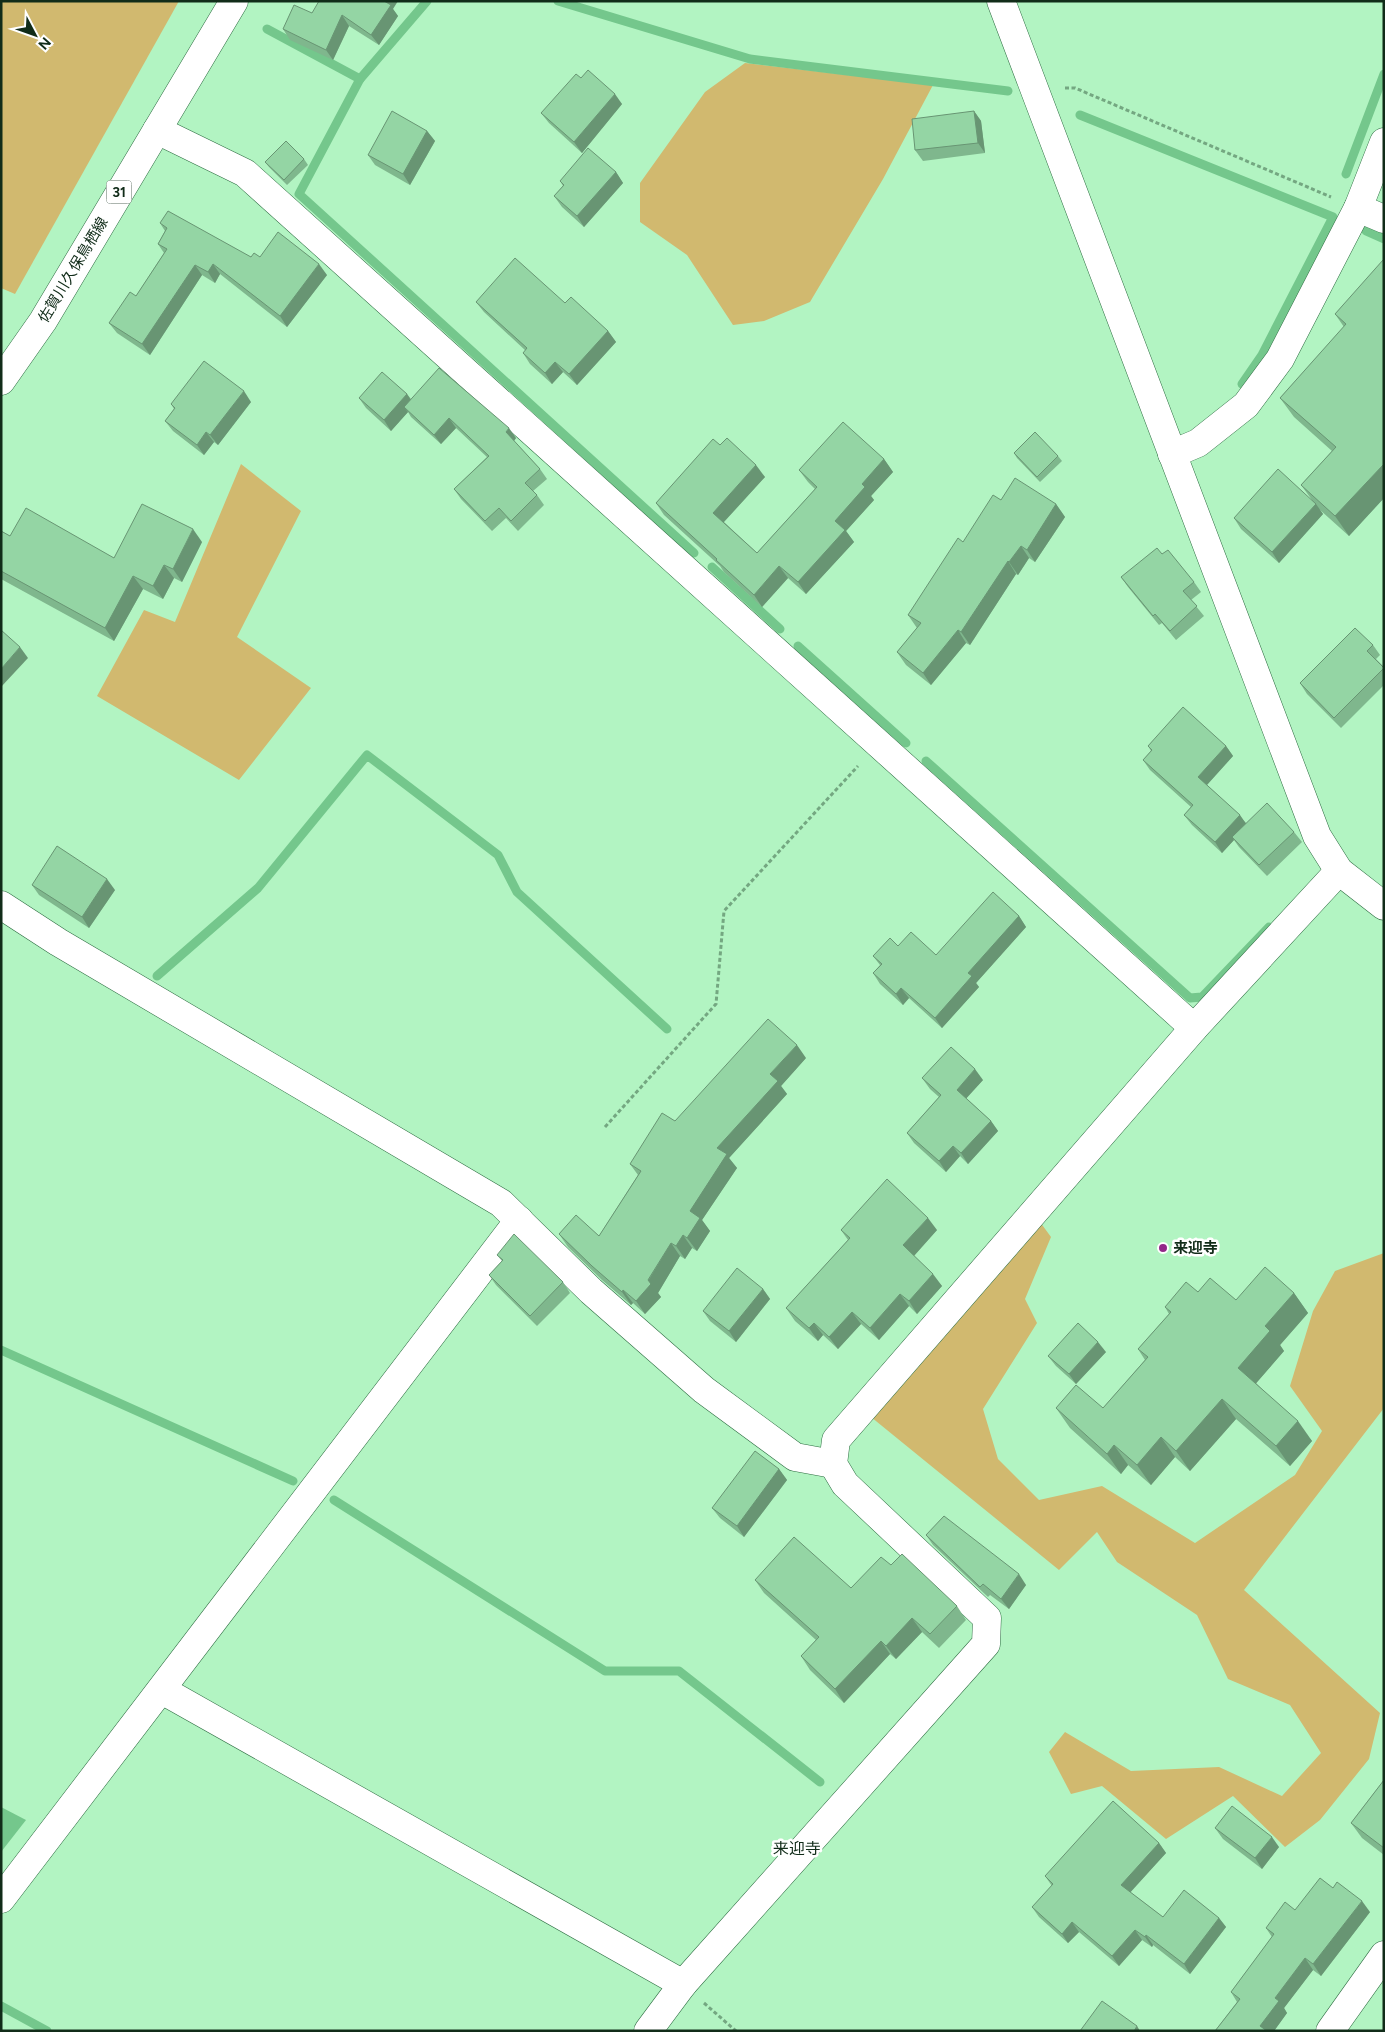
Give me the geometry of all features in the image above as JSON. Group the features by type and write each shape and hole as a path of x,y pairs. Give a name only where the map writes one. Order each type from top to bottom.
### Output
{"street":[{"name":"佐賀川久保鳥栖線","path":"1,381 42,321 234,1"},
{"path":"1001,1 1318,836 1339,871 1384,906"},
{"path":"157,130 245,173 1194,1028"},
{"path":"1172,454 1198,443 1246,405 1280,359 1358,208 1384,142"},
{"path":"1358,208 1384,219"},
{"path":"648,2031 683,1984 986,1644 986,1618 845,1484 833,1464 836,1440 1194,1028 1339,871"},
{"path":"1,906 66,947 500,1203 591,1291 704,1390 795,1457 833,1464"},
{"path":"1,1898 162,1690 519,1220"},
{"path":"162,1690 683,1984"},
{"path":"1330,2031 1384,1956"}],"path":[{"path":"1034,89 1075,88 1358,208"},
{"path":"605,1127 716,1004 724,911 878,743"},
{"path":"683,1984 736,2031"}],"shaded area":[{"path":"1,1 179,1 15,294 1,288"},
{"path":"745,63 933,85 883,179 810,302 764,321 733,325 687,255 640,222 640,183 705,92"},
{"path":"241,464 301,511 237,637 311,688 239,780 97,696 144,610 175,622"},
{"path":"1040,1222 1051,1237 1025,1299 1037,1323 983,1409 998,1459 1039,1500 1102,1486 1195,1543 1295,1475 1322,1431 1290,1386 1313,1311 1335,1271 1384,1253 1384,1408 1244,1590 1380,1713 1369,1759 1320,1820 1285,1847 1233,1796 1166,1839 1102,1786 1071,1794 1049,1752 1065,1732 1131,1771 1219,1767 1282,1796 1321,1753 1290,1705 1228,1679 1197,1615 1117,1562 1097,1532 1059,1570 871,1417"},
{"path":"1,1807 26,1820 1,1852"}],"building":[{"path":"319,1 384,1 391,5 371,35 342,15 326,50 283,29 294,5 312,13"},
{"path":"588,70 615,94 574,142 541,113 576,74 581,78"},
{"path":"392,111 427,131 403,174 368,155"},
{"path":"974,111 978,143 915,150 912,119"},
{"path":"286,141 304,159 284,180 265,162"},
{"path":"588,148 616,172 577,216 554,196 564,185 560,181"},
{"path":"168,211 251,257 254,253 260,257 278,232 319,264 280,316 213,264 208,272 195,265 142,344 109,323 130,292 136,296 167,249 158,244 167,228 160,223"},
{"path":"515,258 565,303 571,297 608,331 569,374 555,362 545,373 523,353 527,348 476,302"},
{"path":"1383,260 1384,466 1335,516 1301,485 1336,447 1280,398 1346,324 1335,314"},
{"path":"204,361 244,391 210,435 206,432 197,445 165,421 175,408 171,404"},
{"path":"439,368 509,428 506,432 540,469 525,483 537,495 511,521 499,508 485,521 454,489 489,456 449,418 434,435 404,407"},
{"path":"382,372 407,394 384,420 359,398"},
{"path":"843,422 884,459 862,484 865,487 835,521 845,530 798,582 779,566 754,595 656,503 713,439 720,445 727,438 756,465 713,513 757,553 817,487 799,470"},
{"path":"1035,432 1058,456 1037,477 1014,453"},
{"path":"1278,469 1316,504 1272,552 1234,518"},
{"path":"1015,478 1056,504 1027,550 1021,546 1008,561 961,632 958,630 923,673 897,652 921,623 908,615 958,538 963,542 993,495 1001,500"},
{"path":"142,504 193,529 173,569 164,565 153,586 133,576 105,628 1,571 1,531 10,536 26,508 114,558"},
{"path":"1157,548 1162,554 1168,550 1194,582 1183,591 1197,606 1170,631 1155,614 1153,616 1121,577"},
{"path":"1355,628 1373,645 1367,651 1384,668 1334,718 1300,683"},
{"path":"1,630 20,647 1,669"},
{"path":"1183,707 1226,746 1198,777 1240,815 1215,842 1184,815 1193,805 1143,760 1152,750 1148,746"},
{"path":"1267,803 1294,832 1259,865 1232,837"},
{"path":"57,846 107,879 82,917 32,885"},
{"path":"993,892 1019,916 968,973 972,976 935,1018 901,988 896,994 873,973 882,964 873,956 890,938 898,946 911,932 936,955"},
{"path":"768,1019 797,1045 770,1074 778,1081 717,1148 727,1154 690,1211 700,1218 687,1238 683,1235 676,1246 671,1243 648,1280 651,1284 636,1301 623,1290 622,1292 592,1266 559,1234 576,1215 599,1236 641,1171 630,1164 662,1113 675,1121"},
{"path":"951,1047 975,1069 957,1090 991,1121 961,1153 953,1146 939,1161 907,1133 941,1095 922,1078"},
{"path":"887,1179 928,1218 903,1245 933,1274 909,1301 900,1294 870,1328 852,1312 829,1337 814,1323 809,1328 786,1308 850,1238 841,1230"},
{"path":"514,1234 563,1282 530,1316 489,1275 503,1260 497,1255"},
{"path":"1265,1267 1294,1293 1265,1326 1270,1331 1238,1368 1298,1421 1276,1446 1222,1399 1176,1451 1161,1437 1137,1465 1114,1445 1107,1454 1056,1408 1076,1385 1103,1408 1148,1357 1138,1349 1171,1312 1165,1307 1186,1282 1198,1292 1210,1278 1236,1300"},
{"path":"737,1268 763,1289 729,1331 703,1311"},
{"path":"1078,1323 1098,1342 1069,1374 1048,1356"},
{"path":"755,1451 779,1469 737,1526 712,1508"},
{"path":"944,1516 1019,1574 1001,1599 983,1584 980,1587 926,1535"},
{"path":"794,1537 851,1588 881,1557 891,1565 902,1554 957,1606 930,1634 912,1618 886,1646 881,1641 835,1689 801,1656 819,1637 755,1580"},
{"path":"1384,1780 1384,1848 1351,1823"},
{"path":"1113,1801 1159,1843 1121,1885 1163,1917 1184,1890 1219,1918 1184,1964 1146,1935 1145,1937 1135,1930 1112,1956 1072,1922 1062,1934 1032,1907 1053,1884 1045,1876"},
{"path":"1232,1806 1272,1837 1255,1858 1215,1828"},
{"path":"1320,1878 1333,1888 1337,1882 1362,1901 1313,1964 1305,1958 1275,1998 1279,2001 1260,2026 1267,2031 1215,2031 1240,1999 1231,1992 1274,1934 1266,1928 1285,1902 1295,1910"},
{"path":"1102,2001 1137,2026 1134,2031 1080,2031"}],"waterway":[{"path":"360,79 427,1"},
{"path":"558,1 750,59 1008,91"},
{"path":"267,29 360,79 299,194 694,553"},
{"path":"1346,174 1384,74"},
{"path":"1080,115 1333,217 1262,355 1242,384"},
{"path":"1366,231 1384,239"},
{"path":"712,567 780,629"},
{"path":"798,646 906,743"},
{"path":"157,976 258,888 367,755 498,855 517,892 667,1029"},
{"path":"926,761 1190,998 1202,997 1269,927"},
{"path":"1,1350 293,1481"},
{"path":"334,1500 605,1671 679,1671 820,1782"},
{"path":"1,2006 47,2031"}],"place":[{"name":"来迎寺","path":"1163,1248"}],"district":[{"name":"来迎寺","path":"797,1848"}]}
